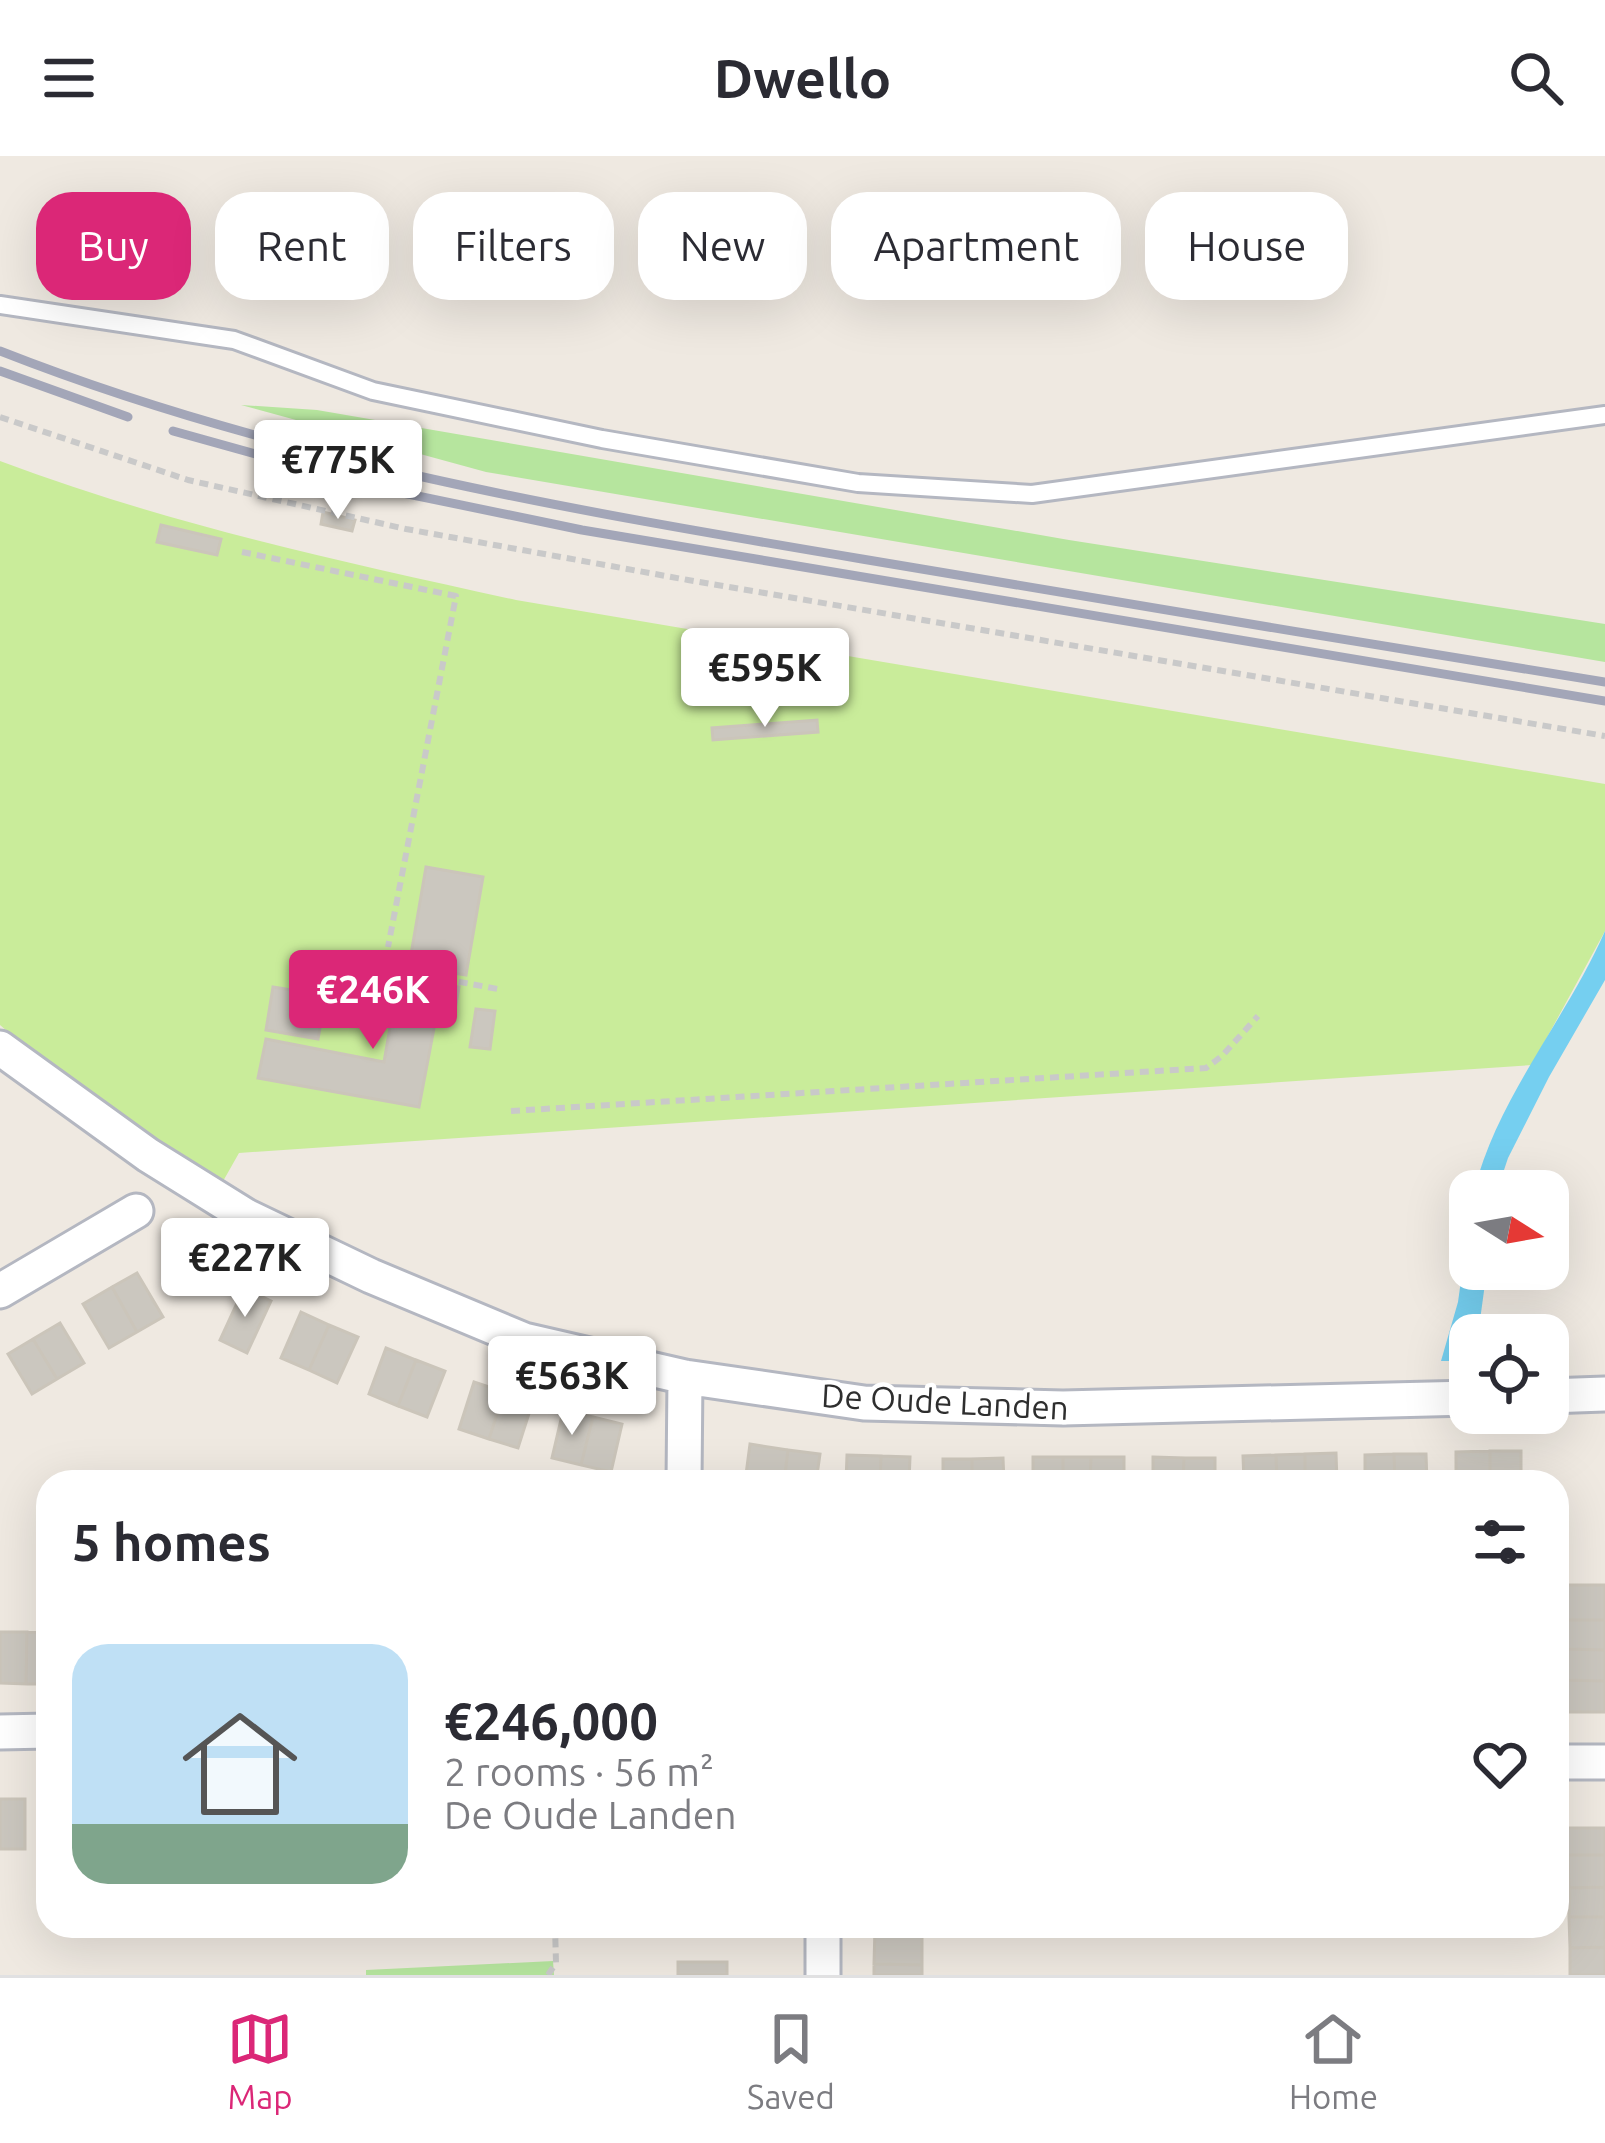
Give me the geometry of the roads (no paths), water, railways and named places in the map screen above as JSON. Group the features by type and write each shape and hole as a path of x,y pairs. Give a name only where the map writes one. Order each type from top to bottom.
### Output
{"street":[{"name":"De Oude Landen","path":"0,1048 191,1184 246,1216 371,1276 524,1340 685,1377 886,1403 1063,1408 1449,1399"},
{"path":"0,1291 136,1211"},
{"path":"684,1470 685,1377"},
{"path":"1569,1395 1605,1394"},
{"path":"0,1732 36,1731"},
{"path":"1569,1762 1605,1762"},
{"path":"823,1938 823,1975"}],"lane":[{"path":"0,305 234,340 374,391 602,439 858,483 1032,494 1605,415"}],"water":[{"path":"1605,931 1605,980 1549,1077 1504,1170 1481,1170 1516,1090"},
{"path":"1460,1290 1484,1290 1481,1314 1455,1314"},
{"path":"1449,1333 1449,1361 1441,1361"}],"railway":[{"path":"0,351 210,423 425,478 752,540 1605,682"},
{"path":"0,371 128,417"},
{"path":"173,431 374,487 582,530 1605,701"}]}
